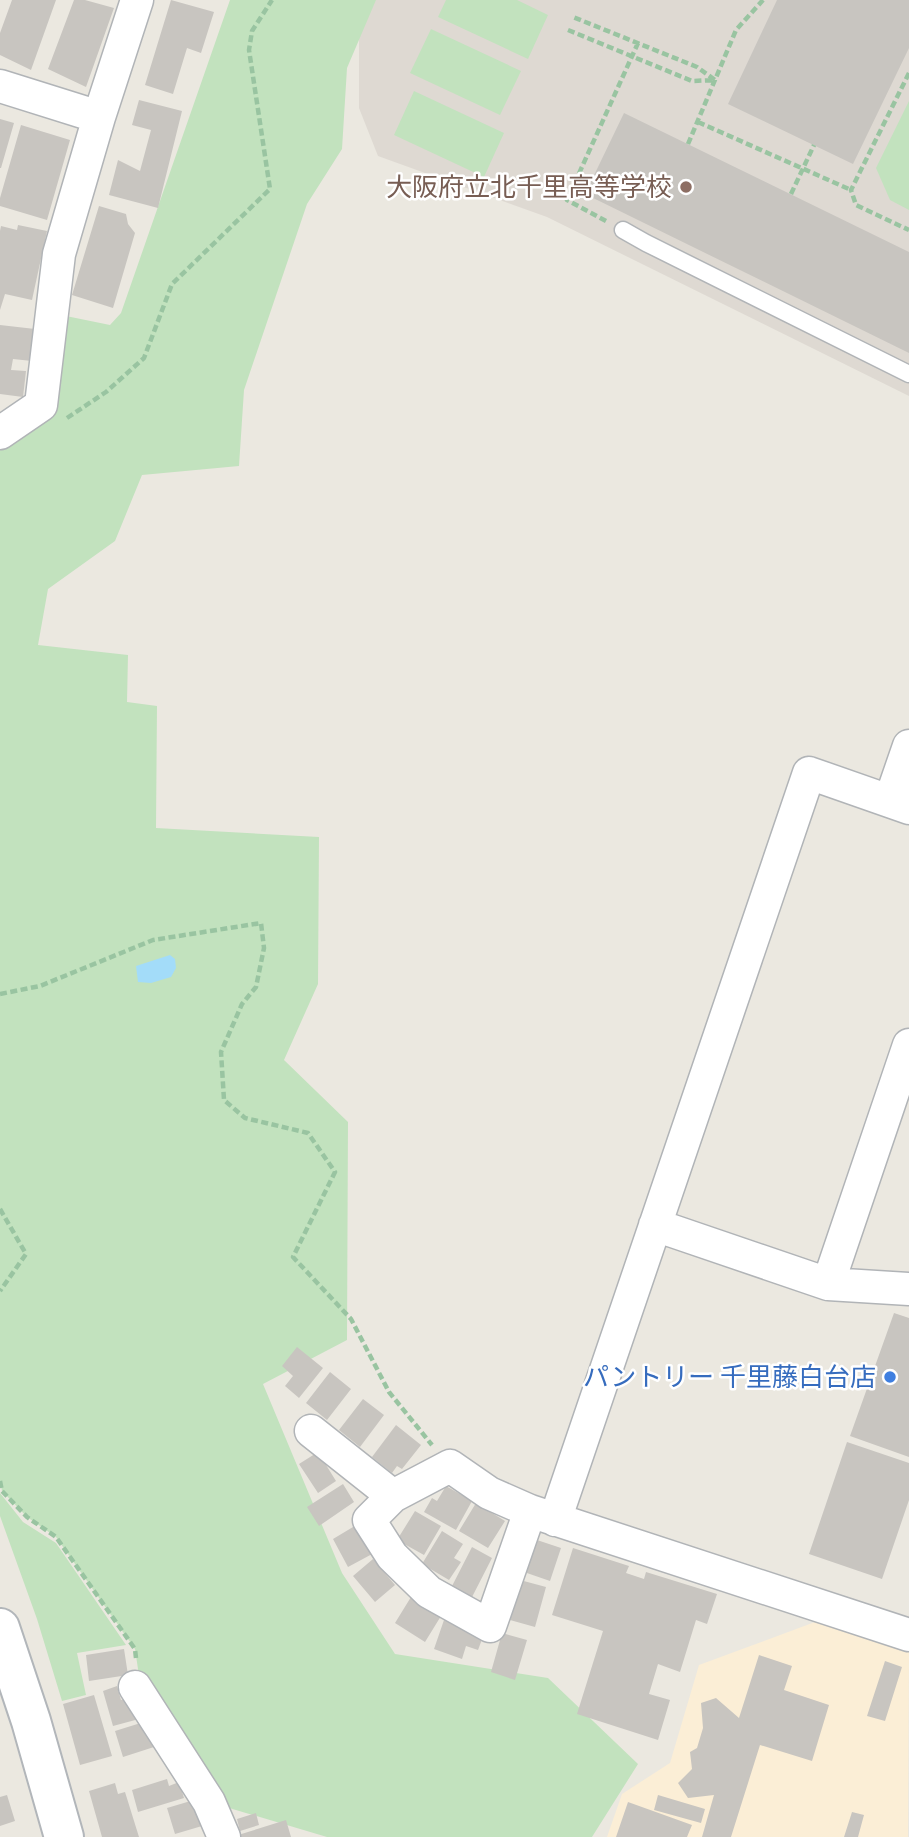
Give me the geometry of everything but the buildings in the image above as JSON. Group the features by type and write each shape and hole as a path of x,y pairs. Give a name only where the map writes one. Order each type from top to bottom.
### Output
{"street":[{"path":"0,433 41,405 59,254 137,0"},
{"path":"0,86 99,117"},
{"path":"909,746 899,805 809,773 655,1226 542,1516 490,1626 429,1592 392,1556 369,1520 393,1496 450,1466 489,1493 542,1516 909,1635"},
{"path":"828,1284 909,1045"},
{"path":"655,1226 828,1284 909,1289"},
{"path":"311,1431 393,1496"},
{"path":"0,1628 31,1721 64,1837"},
{"path":"135,1687 209,1802 218,1835"}],"lane":[{"path":"623,230 909,374"}],"path":[{"path":"57,424 106,392 144,358 172,284 270,189 249,50 252,31 271,2 279,0"},
{"path":"688,144 736,30 762,0"},
{"path":"573,17 697,67 715,80"},
{"path":"568,30 692,81 715,80"},
{"path":"623,230 567,200 638,43"},
{"path":"909,73 851,190 856,205 909,230"},
{"path":"698,122 851,190"},
{"path":"791,194 814,145"},
{"path":"0,994 40,986 153,940 261,923 264,948 256,987 242,1004 221,1052 224,1100 245,1118 308,1133 335,1172 293,1257 351,1320 389,1392 450,1466"},
{"path":"0,1209 26,1254 0,1291"},
{"path":"0,1481 2,1491 27,1517 56,1537 135,1649 138,1669 135,1687"}],"shaded area":[{"name":"大阪府立北千里高等学校","path":"373,0 909,0 909,396 547,217 378,156 359,108 359,38"},
{"path":"815,1622 909,1652 908,1837 607,1837 622,1794 670,1763 699,1665"}],"green space":[{"path":"230,0 376,0 347,68 342,149 307,204 244,390 239,466 142,475 115,541 48,589 38,645 128,655 127,702 157,706 156,828 319,837 318,984 284,1060 348,1122 347,1340 263,1384 342,1573 395,1654 548,1678 638,1764 592,1837 327,1837 209,1802 135,1687 138,1669 135,1649 56,1537 27,1517 2,1491 0,1481 0,441 41,405 66,316 110,325 121,313"},
{"path":"446,0 517,0 548,15 528,59 438,17"},
{"path":"431,29 521,71 500,115 410,73"},
{"path":"414,91 504,133 484,177 394,135"},
{"path":"909,101 909,210 890,200 876,168"},
{"path":"0,1493 23,1522 56,1543 126,1645 77,1653 86,1695 62,1701 37,1619 0,1516"}],"water":[{"path":"170,955 175,959 176,968 171,977 151,983 138,982 136,966"}],"place":[{"name":"大阪府立北千里高等学校","path":"686,187"},
{"name":"パントリー 千里藤白台店","path":"890,1377"}]}
